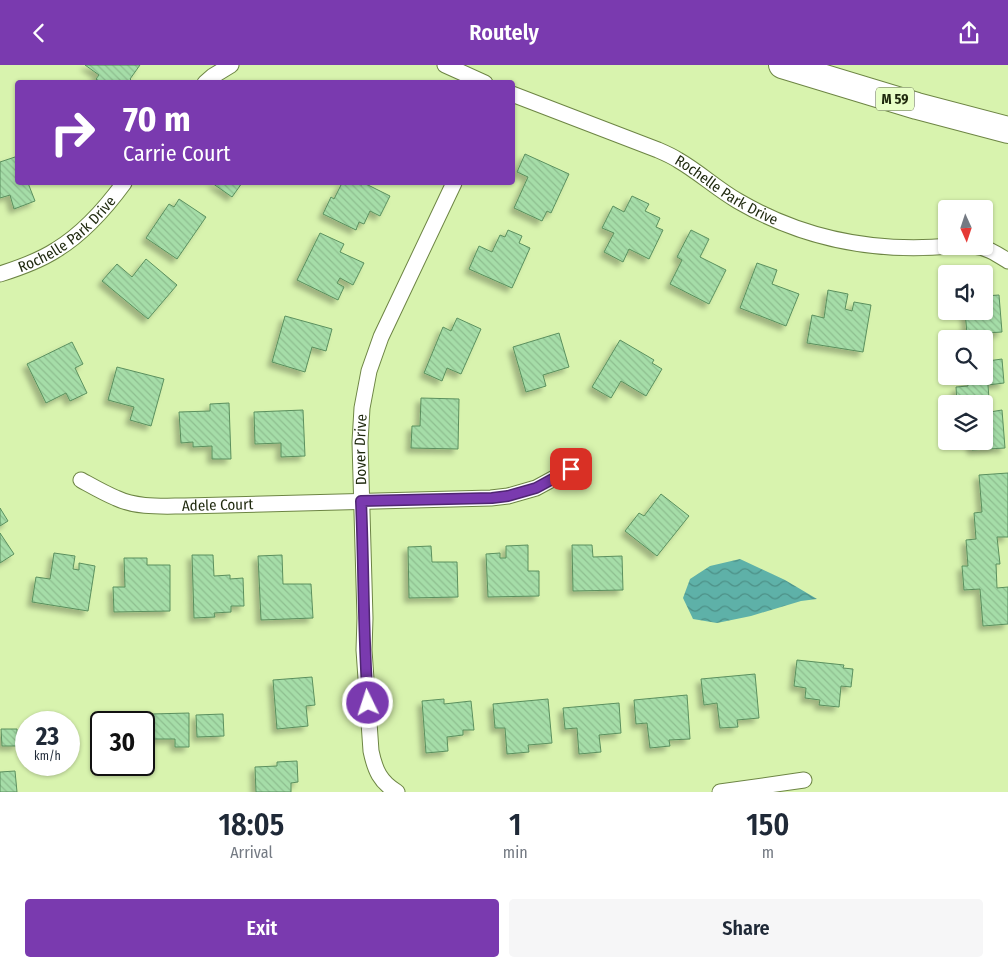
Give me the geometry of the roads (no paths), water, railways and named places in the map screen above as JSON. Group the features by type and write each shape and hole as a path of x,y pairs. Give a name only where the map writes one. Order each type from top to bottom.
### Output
{"highway":[{"name":"M 59","path":"782,65 917,106 1008,130"}],"street":[{"path":"208,80 231,65"},
{"path":"445,65 478,80"},
{"name":"Rochelle Park Drive","path":"515,95 658,150 679,160 737,201 773,220 797,229 832,240 877,247 923,249 938,247"},
{"name":"Rochelle Park Drive","path":"0,274 36,261 76,236 113,198 123,185"},
{"name":"Dover Drive","path":"394,790 380,778 374,765 371,751 364,649 365,618 360,442 362,408 369,371 381,337 453,185"},
{"path":"993,251 1008,261"},
{"name":"Adele Court","path":"81,480 117,499 136,505 158,507 492,498 508,496 536,488 571,469"},
{"path":"720,792 804,780"}],"water":[{"path":"740,559 785,580 817,599 801,601 751,616 717,623 693,619 683,598 690,579 710,566"}]}
